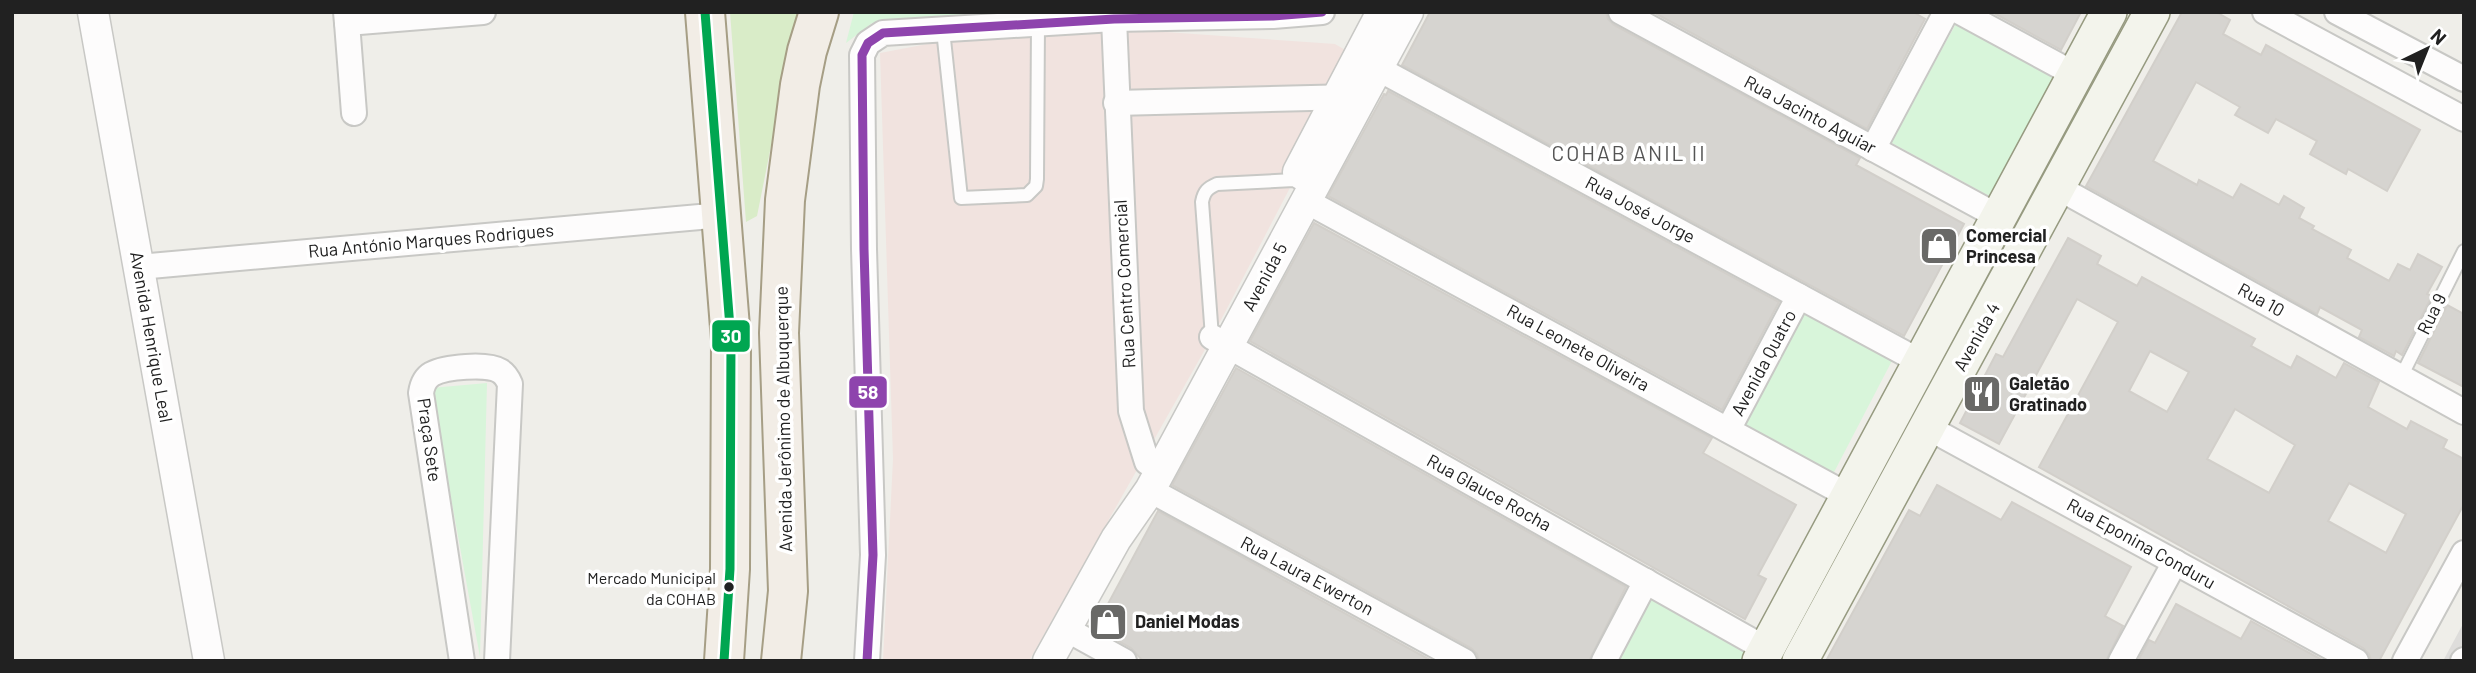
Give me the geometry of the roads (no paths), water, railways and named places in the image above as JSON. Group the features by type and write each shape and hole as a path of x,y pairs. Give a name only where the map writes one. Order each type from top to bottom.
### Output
{"main road":[{"path":"705,12 731,340 730,569 724,661"},
{"name":"Avenida Jerônimo de Albuquerque","path":"781,661 788,591 779,334 785,200 800,85 819,12"},
{"name":"Avenida 4","path":"1763,655 2109,12"},
{"name":"Avenida 4","path":"1800,661 2152,12"},
{"path":"1964,282 1996,300"},
{"path":"1812,565 1843,581"}],"street":[{"name":"Avenida Henrique Leal","path":"93,12 209,661"},
{"path":"354,113 346,18 483,12"},
{"path":"867,661 873,555 862,55 868,43 883,33 943,30 1039,18 1273,16 1322,12"},
{"name":"Avenida 5","path":"1368,63 1382,12"},
{"name":"Avenida 5","path":"1048,661 1304,190 1368,63 1408,12"},
{"name":"Rua Jacinto Aguiar","path":"1621,12 1999,217"},
{"path":"1873,149 1946,12"},
{"path":"1961,12 2076,75"},
{"path":"2265,12 2464,119"},
{"path":"2337,12 2464,79"},
{"name":"Rua Centro Comercial","path":"1114,19 1131,411 1149,476"},
{"name":"Rua José Jorge","path":"1368,63 1921,362"},
{"path":"1116,103 1350,97"},
{"name":"Rua 10","path":"2057,187 2464,412"},
{"name":"Rua Leonete Oliveira","path":"1304,190 1849,496"},
{"name":"Rua António Marques Rodrigues","path":"139,267 722,215"},
{"name":"Avenida Quatro","path":"1728,430 1799,296"},
{"name":"Rua Glauce Rocha","path":"1220,342 1646,581 1763,655"},
{"name":"Praça Sete","path":"462,661 421,393 423,384 430,375 451,369 479,367 499,370 510,384 497,661"},
{"name":"Rua Eponina Conduru","path":"1927,427 2356,661"},
{"name":"Rua Laura Ewerton","path":"1149,476 1465,661"},
{"path":"2405,661 2464,553"},
{"path":"2121,661 2175,562"},
{"path":"1604,661 1646,581"},
{"path":"1066,629 1124,661"}],"lane":[{"path":"943,30 961,198 1027,195 1036,186 1037,179 1039,18"},
{"path":"1220,342 1202,202 1204,193 1217,184 1304,190"},
{"name":"Rua 9","path":"2401,377 2464,251"}],"place":[{"name":"Comercial Princesa","path":"1939,246"},
{"name":"Galetão Gratinado","path":"1982,394"},
{"name":"Mercado Municipal da COHAB","path":"729,587"},
{"name":"Daniel Modas","path":"1108,622"}],"district":[{"name":"COHAB ANIL II","path":"1629,154"}]}
